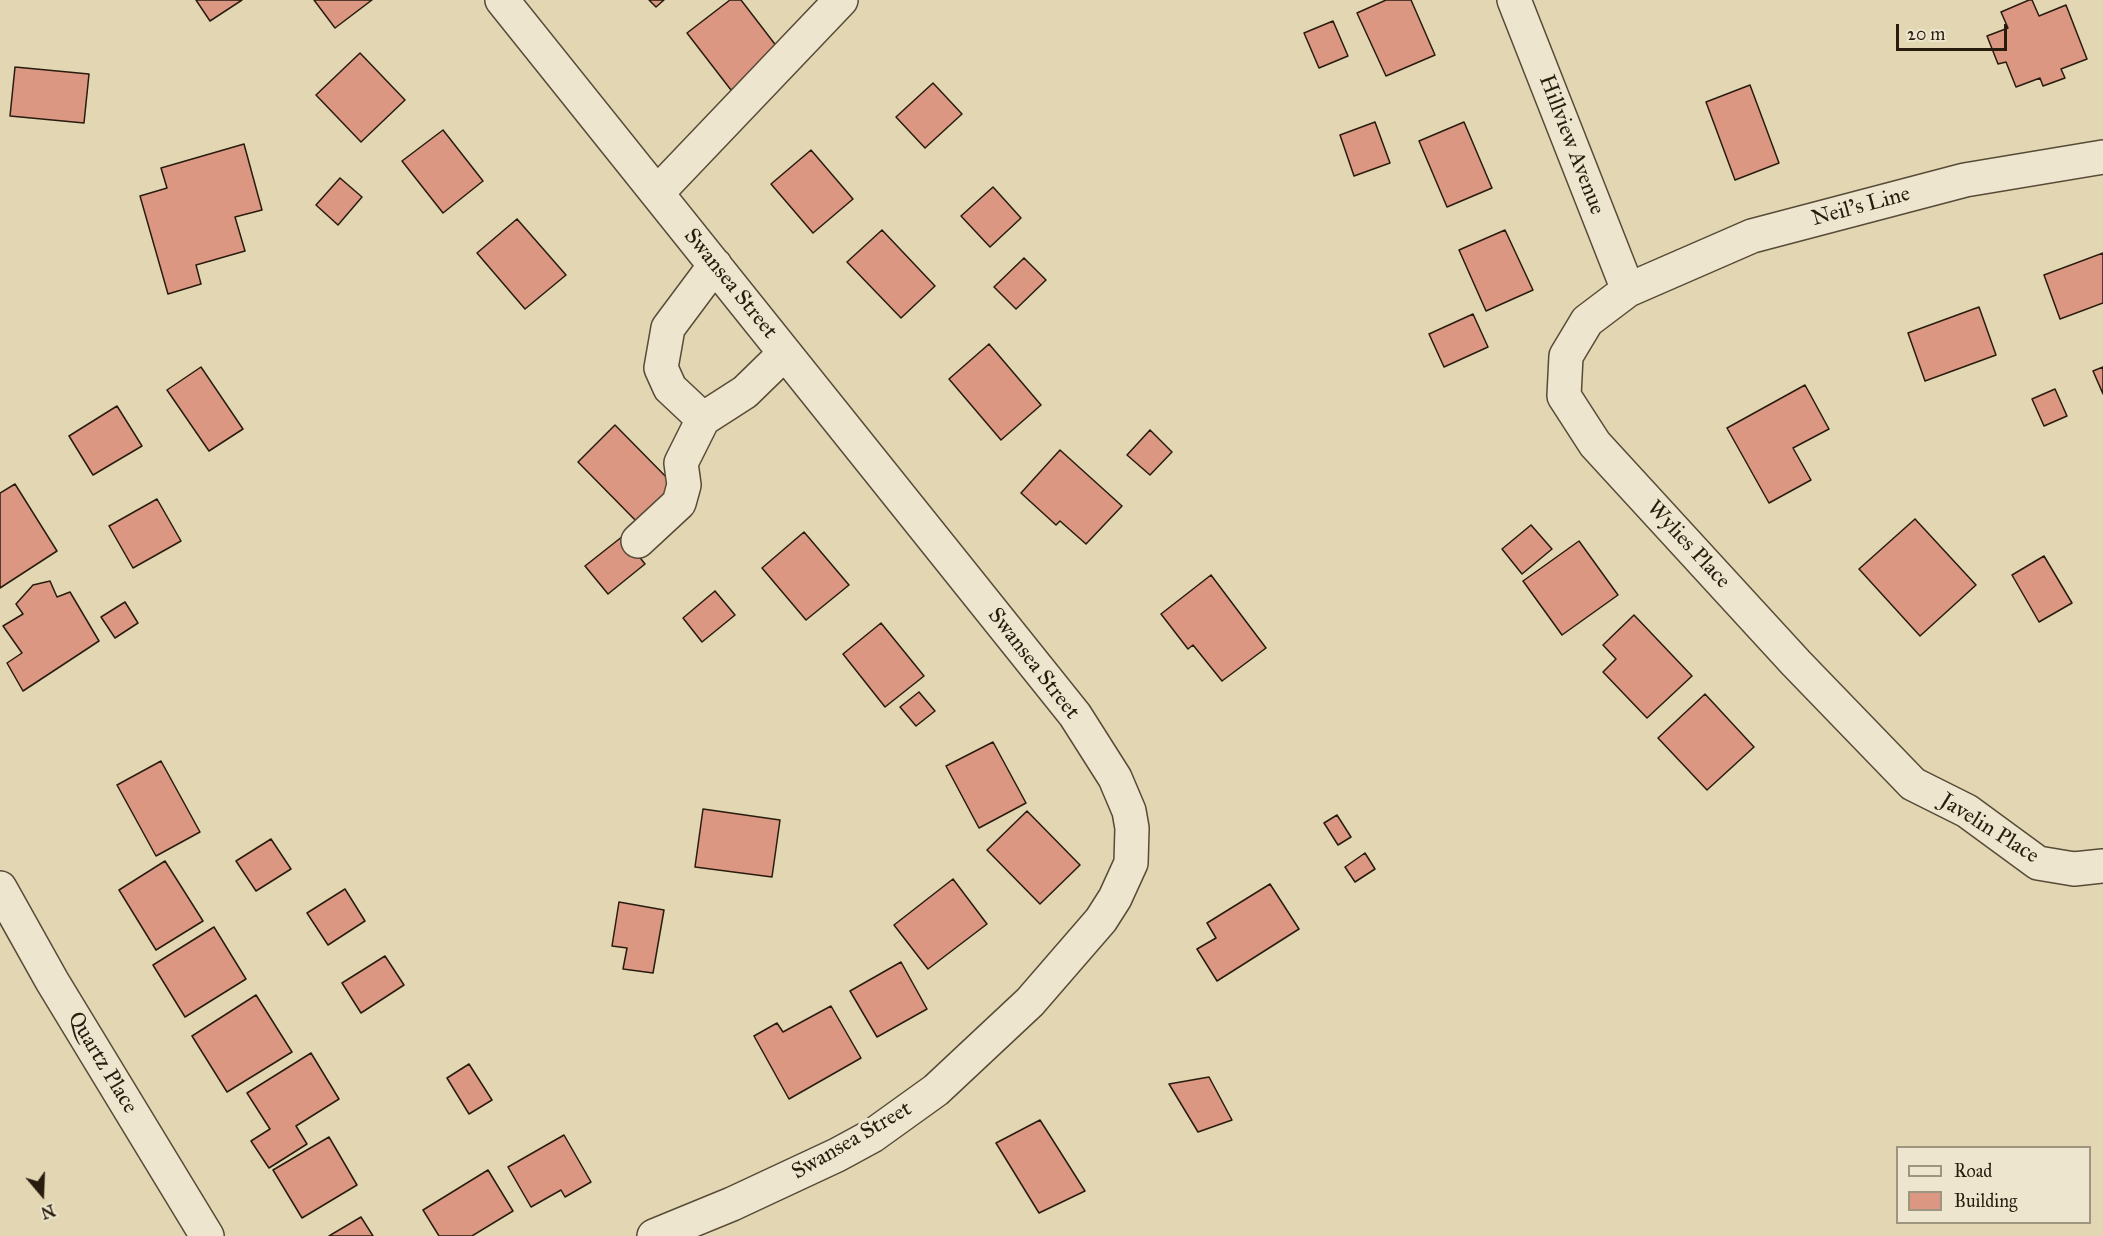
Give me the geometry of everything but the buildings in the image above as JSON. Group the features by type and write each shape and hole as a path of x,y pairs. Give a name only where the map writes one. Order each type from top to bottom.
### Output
{"street":[{"name":"Swansea Street","path":"502,0 1075,715 1104,759 1123,795 1132,828 1131,863 1101,920 1058,973 936,1090 880,1130 837,1155 732,1204 654,1236"},
{"path":"657,193 841,0"},
{"name":"Hillview Avenue","path":"1514,0 1628,290"},
{"name":"Neil's Line","path":"1628,290 1752,236 1965,180 2103,157"},
{"path":"703,419 670,388 661,368 668,328 715,265"},
{"name":"Wylies Place","path":"1628,290 1587,321 1566,356 1563,396 1595,444 1796,663 1913,784"},
{"path":"638,541 679,503 684,485 681,463 703,419 745,392 785,353"},
{"name":"Javelin Place","path":"1913,784 1967,811 2038,863 2074,869 2103,866"},
{"name":"Quartz Place","path":"0,888 52,981 207,1236"}]}
